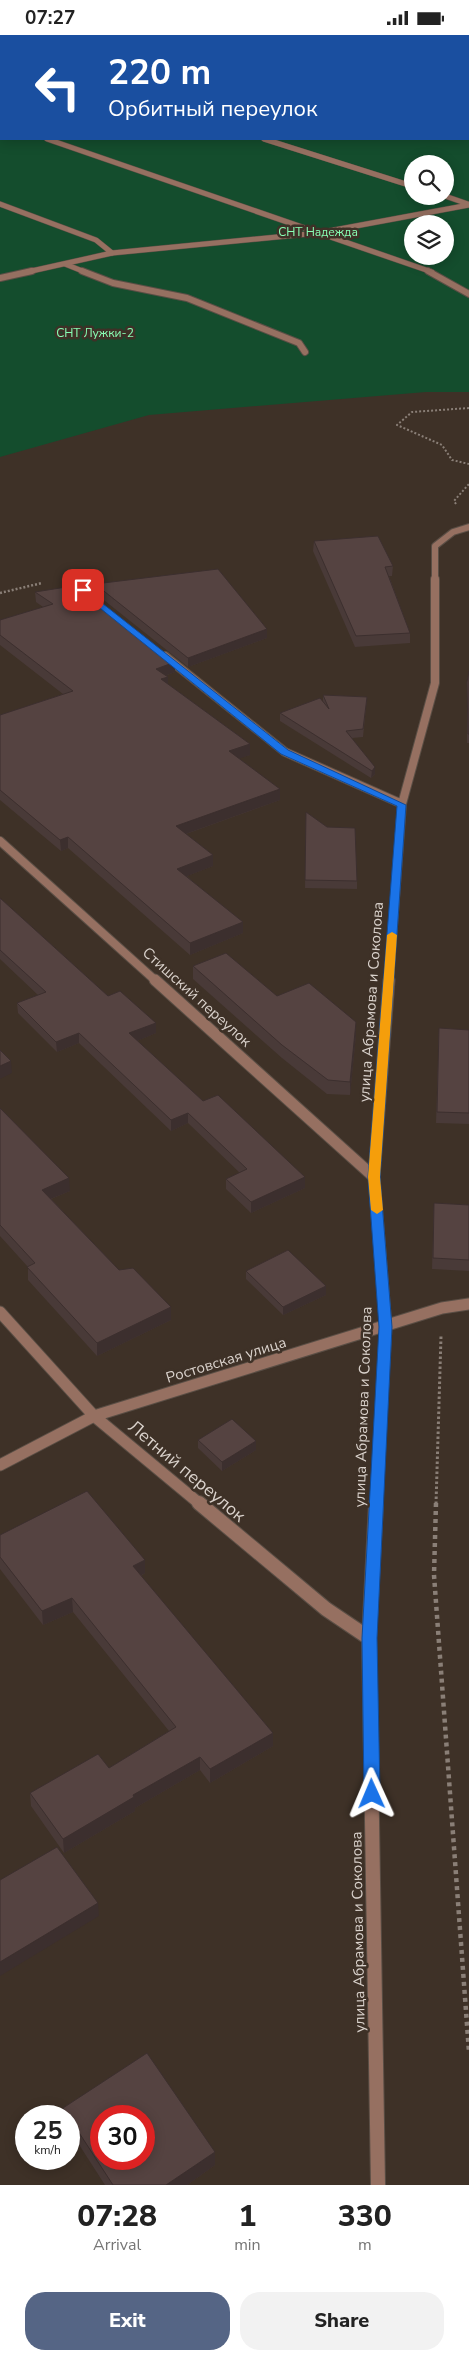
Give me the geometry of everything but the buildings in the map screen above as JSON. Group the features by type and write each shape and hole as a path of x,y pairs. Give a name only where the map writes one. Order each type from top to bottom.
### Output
{"street":[{"path":"50,140 432,272 469,294"},
{"path":"267,140 404,183"},
{"path":"454,199 469,204"},
{"path":"0,204 96,240 112,253"},
{"path":"0,278 112,253 318,233 469,204"},
{"path":"66,263 113,283 187,298 299,343 304,352"},
{"name":"улица Абрамова и Соколова","path":"378,2185 369,1638 386,1327 374,1177 402,805 434,683 435,546 453,532 469,527"},
{"path":"67,578 90,597"},
{"path":"160,653 285,752 402,805"},
{"name":"Стишский переулок","path":"0,841 374,1177"},
{"name":"Ростовская улица","path":"0,1465 94,1416 386,1327 442,1308 469,1304"},
{"name":"Летний переулок","path":"0,1312 94,1416 326,1609 369,1638"}],"path":[{"path":"469,408 412,413 397,425 442,445 452,460 469,464"},
{"path":"459,506 454,501 466,485 469,484"},
{"path":"0,593 67,578"},
{"path":"442,1308 434,1575 469,2052"}],"green space":[{"path":"0,140 469,140 469,392 426,392 149,415 0,457"}],"slow traffic":[{"path":"377,1210 374,1177 392,935"}],"route":[{"path":"83,590 285,752 402,805 374,1177 386,1327 369,1638 372,1794"}],"park label":[{"name":"СНТ Надежда","path":"318,232"},
{"name":"СНТ Лужки-2","path":"95,333"}]}
